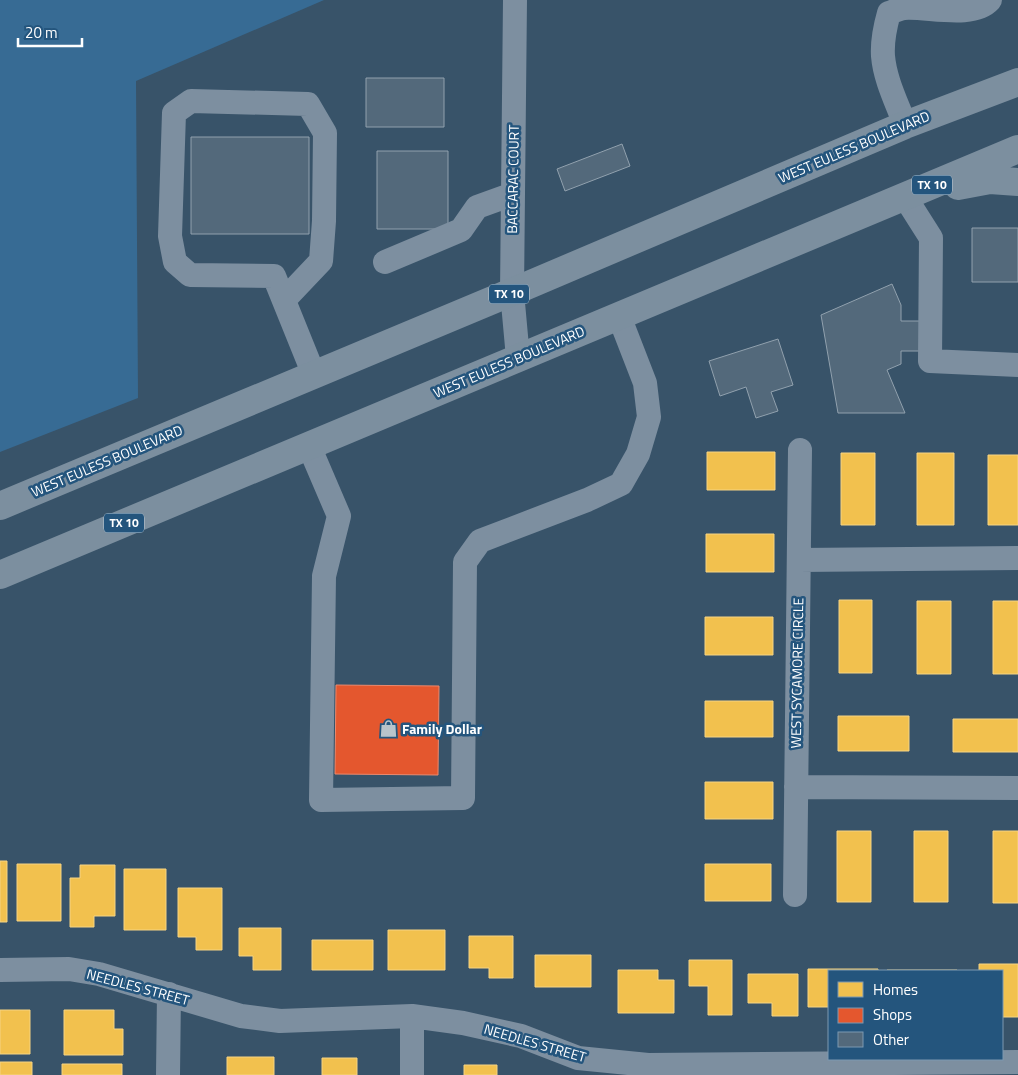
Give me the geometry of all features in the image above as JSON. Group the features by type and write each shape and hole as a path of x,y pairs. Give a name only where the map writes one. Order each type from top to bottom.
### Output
{"main road":[{"name":"WEST EULESS BOULEVARD","path":"0,506 905,125 1018,82"},
{"name":"WEST EULESS BOULEVARD","path":"0,575 1018,149"},
{"path":"905,197 990,180 1018,182"}],"street":[{"name":"BACCARAC COURT","path":"515,0 512,292 518,358"},
{"path":"905,125 887,77 883,57 884,34 889,13 919,4 968,10 986,4 990,0"},
{"path":"284,300 320,261 324,221 325,133 308,104 191,101 174,113 170,236 175,262 190,275 274,276 314,375"},
{"path":"385,262 461,230 477,207 513,194"},
{"path":"905,197 931,238 930,361 1018,365"},
{"path":"309,446 339,516 324,576 321,800 463,798 464,562 480,541 587,500 621,484 638,454 648,417 645,383 619,316"},
{"name":"WEST SYCAMORE CIRCLE","path":"795,895 800,450"},
{"path":"798,560 1018,558"},
{"path":"796,787 1018,788"},
{"name":"NEEDLES STREET","path":"0,970 69,969 99,974 241,1016 280,1021 412,1016 463,1023 521,1036 578,1058 648,1070 1018,1062"},
{"path":"168,1075 169,994"},
{"path":"412,1016 412,1075"}],"shaded area":[{"path":"0,0 324,0 136,81 138,398 0,452"}],"building: Homes":[{"path":"707,452 775,452 775,490 707,490"},
{"path":"841,453 875,453 875,525 841,525"},
{"path":"917,453 954,453 954,525 917,525"},
{"path":"988,455 1018,455 1018,525 988,525"},
{"path":"706,534 774,534 774,572 706,572"},
{"path":"839,600 872,600 872,673 839,673"},
{"path":"917,601 951,601 951,674 917,674"},
{"path":"993,601 1018,601 1018,674 993,674"},
{"path":"705,617 773,617 773,655 705,655"},
{"path":"705,701 773,701 773,737 705,737"},
{"path":"838,716 909,716 909,751 838,751"},
{"path":"953,719 1018,719 1018,752 953,752"},
{"path":"705,782 773,782 773,819 705,819"},
{"path":"837,831 871,831 871,902 837,902"},
{"path":"914,831 948,831 948,902 914,902"},
{"path":"993,831 1018,831 1018,903 993,903"},
{"path":"0,861 7,861 7,922 0,922"},
{"path":"17,864 61,864 61,921 17,921"},
{"path":"705,864 771,864 771,901 705,901"},
{"path":"80,865 115,865 115,916 94,916 94,927 70,927 70,878 80,878"},
{"path":"124,869 166,869 166,930 124,930"},
{"path":"178,888 222,888 222,950 196,950 196,937 178,937"},
{"path":"239,928 281,928 281,970 253,970 253,956 239,956"},
{"path":"388,930 445,930 445,970 388,970"},
{"path":"469,936 513,936 513,978 489,978 489,968 469,968"},
{"path":"312,940 373,940 373,970 312,970"},
{"path":"535,955 591,955 591,987 535,987"},
{"path":"689,960 732,960 732,1015 708,1015 708,986 689,986"},
{"path":"979,964 1018,964 1018,1017 1003,1017 1003,970 979,970"},
{"path":"808,969 878,969 828,970 828,1007 808,1007"},
{"path":"618,970 658,970 658,980 674,980 674,1013 618,1013"},
{"path":"748,974 798,974 798,1016 772,1016 772,1003 748,1003"},
{"path":"0,1010 30,1010 30,1054 0,1054"},
{"path":"64,1010 114,1010 114,1029 123,1029 123,1055 64,1055"},
{"path":"227,1057 274,1057 274,1075 227,1075"},
{"path":"322,1058 357,1058 357,1075 322,1075"},
{"path":"0,1062 32,1062 32,1075 0,1075"},
{"path":"62,1064 122,1064 122,1075 62,1075"},
{"path":"464,1065 497,1065 497,1075 464,1075"}],"building: Shops":[{"path":"336,685 439,686 438,775 335,774"}],"building: Other":[{"path":"366,78 444,78 444,127 366,127"},
{"path":"191,137 309,137 309,234 191,234"},
{"path":"622,144 630,166 565,191 557,169"},
{"path":"377,151 448,151 448,229 377,229"},
{"path":"972,228 1018,228 1018,282 972,282"},
{"path":"892,284 901,305 901,321 920,321 920,351 901,351 901,364 887,370 905,413 838,413 821,315"},
{"path":"778,339 793,385 771,392 778,411 756,418 746,387 720,396 709,361"}],"place":[{"name":"Family Dollar","path":"388,729"}]}
